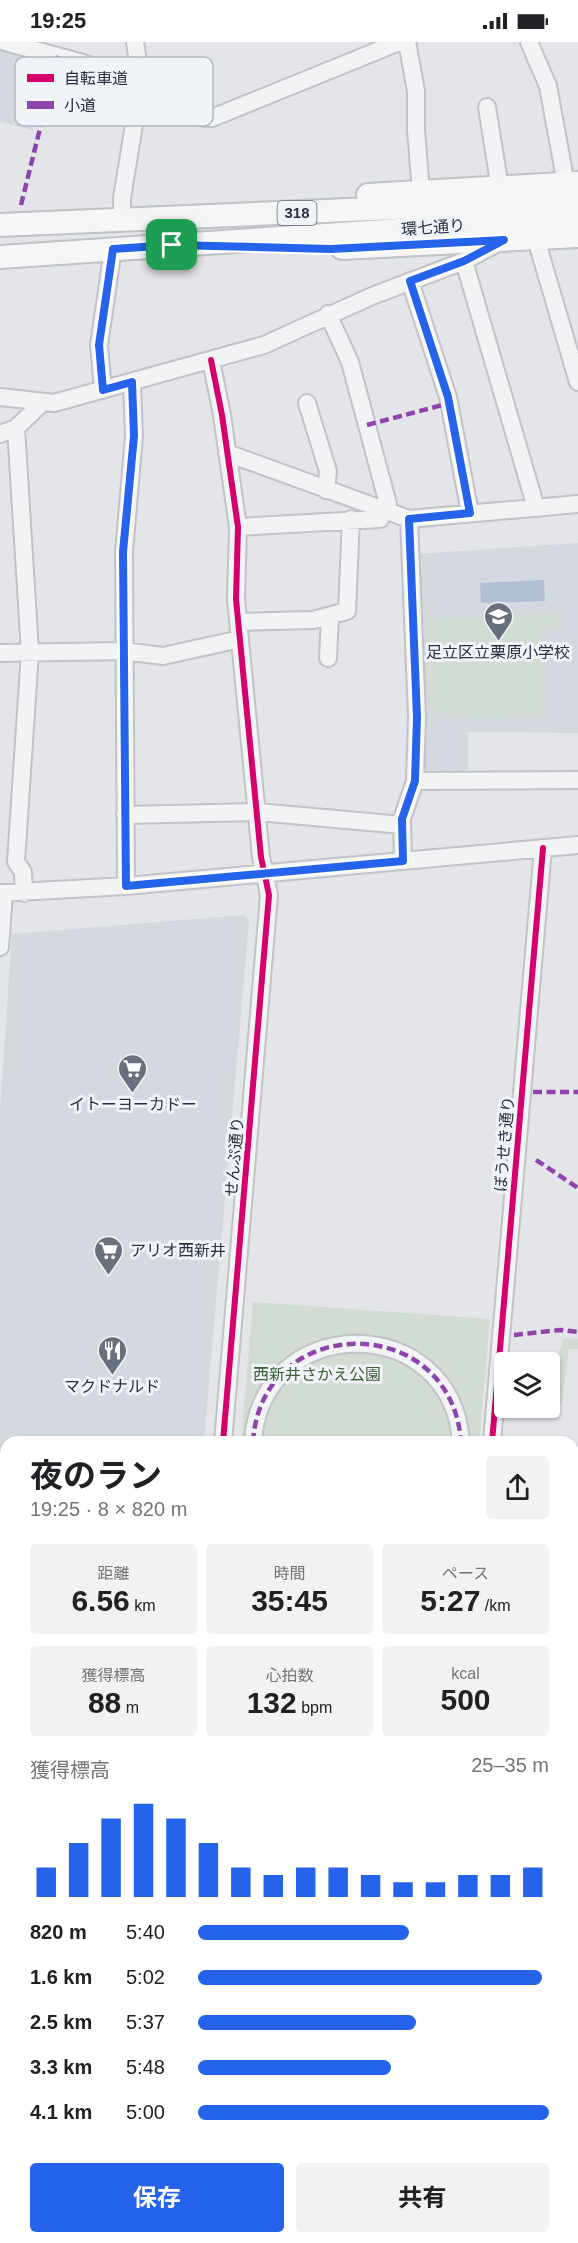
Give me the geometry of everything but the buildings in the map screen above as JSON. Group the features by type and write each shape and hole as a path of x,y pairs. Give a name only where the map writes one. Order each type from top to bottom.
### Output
{"main road":[{"path":"156,220 219,206 501,188 574,189"},
{"name":"環七通り","path":"0,257 172,245 437,217 574,189"},
{"name":"環七通り","path":"0,225 122,220 578,218"},
{"path":"172,245 331,249 578,236"}],"street":[{"path":"5,42 61,57"},
{"path":"135,42 137,57"},
{"path":"213,118 399,42"},
{"path":"407,42 416,91 416,130 421,192"},
{"path":"529,42 548,86 574,189"},
{"path":"487,107 501,188"},
{"path":"122,220 122,198 134,126"},
{"path":"536,239 578,382"},
{"path":"0,397 42,403 66,401 264,345 328,314 464,261 504,240"},
{"path":"103,390 99,345 113,249"},
{"path":"464,261 536,508"},
{"path":"410,281 448,397 470,513"},
{"path":"238,526 380,519 386,512 388,504 350,362 328,314"},
{"name":"せんぷ通り","path":"211,360 238,526 238,622 261,857 269,895 224,1436"},
{"path":"126,886 123,552 134,436 132,382"},
{"path":"16,862 30,652 8,431 42,403"},
{"path":"308,403 328,471 326,490"},
{"path":"227,453 409,519 578,504"},
{"path":"238,622 330,617 347,611 351,519"},
{"path":"403,861 402,825 415,781 417,717 409,519"},
{"path":"328,658 330,617"},
{"path":"0,653 123,651 163,656 240,639"},
{"path":"415,781 578,780"},
{"path":"125,815 258,812 402,825"},
{"path":"0,947 2,893 126,886 578,845"},
{"name":"ぼうせき通り","path":"493,1436 543,849"},
{"path":"0,852 16,862 23,872 24,893"},
{"path":"254,1436 261,1405 273,1384 290,1366 311,1353 334,1345 359,1342 399,1351 433,1375 446,1391 455,1410 460,1436"}],"shaded area":[{"path":"0,49 29,57 15,57 15,126 0,122"},
{"path":"16,126 34,126 33,130"},
{"name":"足立区立栗原小学校","path":"578,543 578,733 468,732 468,776 423,777 416,554"},
{"name":"アリオ西新井","path":"244,915 249,921 204,1436 0,1436 0,1111 12,934"}],"green space":[{"path":"557,614 558,628 541,629 539,633 544,715 467,717 438,713 427,708 425,619"},
{"name":"西新井さかえ公園","path":"253,1302 490,1319 479,1436 242,1436"},
{"path":"564,1338 578,1339 578,1349 569,1349 562,1404 560,1403 559,1352"}],"water":[{"path":"544,580 545,601 481,603 480,583"}],"marked path":[{"path":"21,205 41,126"},
{"path":"367,425 450,403"},
{"path":"533,1092 578,1092"},
{"path":"536,1160 578,1188"},
{"path":"514,1335 560,1330 578,1332"},
{"path":"255,1436 264,1399 288,1368 320,1350 357,1344 393,1350 426,1368 450,1399 459,1436"}],"cycle path":[{"path":"211,360 222,415 238,527 236,599 261,857 269,895 224,1436"},
{"path":"493,1436 543,848"}],"place":[{"name":"足立区立栗原小学校","path":"498,642"},
{"name":"イトーヨーカドー","path":"133,1094"},
{"name":"アリオ西新井","path":"109,1276"},
{"name":"マクドナルド","path":"112,1376"}],"route":[{"path":"504,240 464,261 410,281 448,397 470,513 409,519 417,717 415,781 402,819 403,861 126,886 123,552 134,436 132,382 103,390 99,345 113,249 172,245 331,249 504,240"}]}
